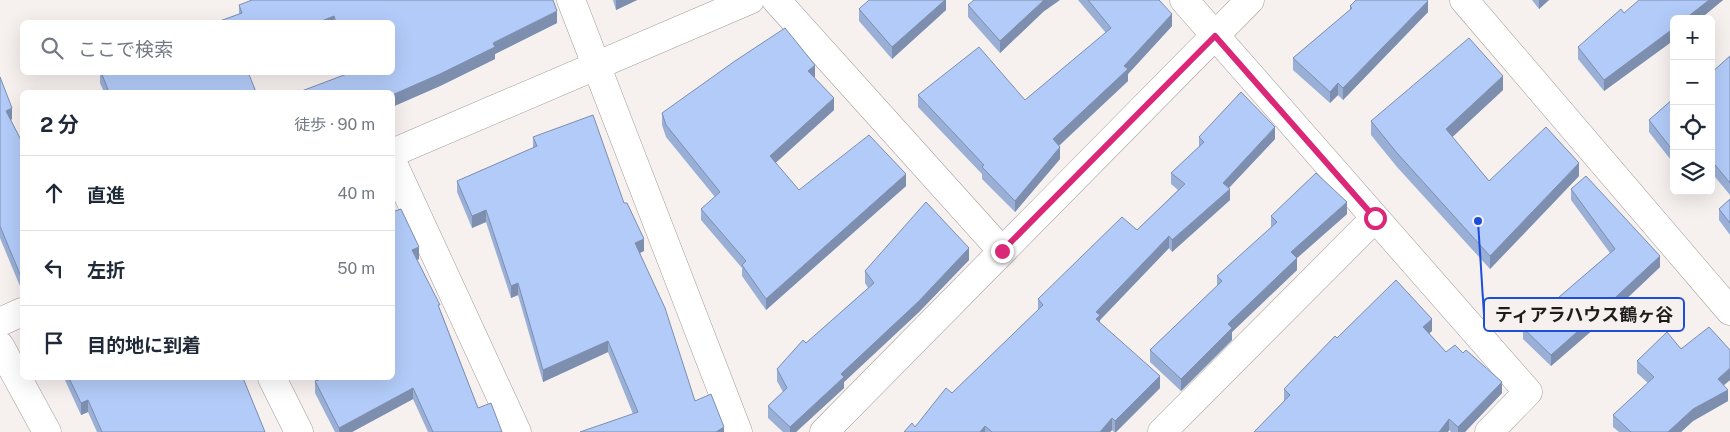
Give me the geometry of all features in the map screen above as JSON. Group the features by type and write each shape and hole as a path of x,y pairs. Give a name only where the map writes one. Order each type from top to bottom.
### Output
{"street":[{"path":"571,0 738,432"},
{"path":"395,152 750,0"},
{"path":"776,0 1002,251"},
{"path":"1184,0 1528,392 1489,432"},
{"path":"824,432 1250,0"},
{"path":"1464,0 1730,311"},
{"path":"395,168 517,432"},
{"path":"1162,432 1375,218"},
{"path":"0,322 20,313"},
{"path":"0,346 47,432"},
{"path":"273,380 299,432"}],"building":[{"path":"252,0 553,0 557,11 493,43 495,47 395,94 395,90 304,90 344,75 395,75 395,20 335,20 334,16 324,20 223,20 242,13 239,5"},
{"path":"869,0 945,0 892,47 859,9"},
{"path":"974,0 1044,0 1000,41 968,5"},
{"path":"1088,0 1159,0 1172,14 1124,66 1128,69 1053,139 1060,147 1015,201 918,95 979,47 1025,100 1111,28"},
{"path":"1356,0 1428,1 1343,88 1338,83 1330,92 1293,58 1352,8 1350,6"},
{"path":"1639,0 1709,0 1690,15 1670,15 1670,31 1604,80 1578,47 1621,9 1624,13"},
{"path":"785,28 815,65 808,71 834,98 770,156 799,190 869,135 906,174 766,299 742,265 746,261 701,209 720,192 666,125 662,113"},
{"path":"1469,38 1503,76 1446,129 1489,181 1546,127 1579,163 1490,256 1397,153 1371,121"},
{"path":"1730,56 1730,183 1715,165 1715,69"},
{"path":"102,75 249,75 255,90 108,90"},
{"path":"0,77 12,108 6,111 20,138 20,274 0,226"},
{"path":"1241,92 1275,127 1223,183 1230,189 1172,240 1169,236 1096,312 1100,315 1096,319 1160,376 1115,421 1112,418 1100,432 992,432 985,426 980,432 904,432 912,423 915,427 946,388 952,393 1043,305 1038,299 1122,217 1137,230 1185,184 1171,173 1204,142 1199,137"},
{"path":"1670,102 1670,147 1649,120"},
{"path":"593,115 624,203 627,203 644,239 635,243 665,308 695,401 711,394 724,427 716,432 580,432 638,412 608,341 543,370 518,283 511,286 486,210 472,216 457,181 537,146 533,137"},
{"path":"1316,173 1347,202 1291,252 1297,258 1228,324 1232,328 1181,379 1150,350 1222,281 1217,276 1277,222 1271,216"},
{"path":"1586,176 1660,256 1551,355 1523,328 1615,249 1571,189"},
{"path":"1730,199 1730,223 1719,209"},
{"path":"926,202 969,248 919,301 841,374 844,377 790,427 768,406 787,388 777,369 803,340 806,343 874,283 865,271"},
{"path":"401,209 419,247 412,250 440,305 438,305 478,408 491,403 502,432 433,432 413,388 339,428 315,381 395,380 395,211"},
{"path":"1396,280 1432,319 1423,327 1446,352 1455,345 1463,353 1466,350 1502,382 1458,427 1449,419 1439,432 1254,432 1290,395 1284,389 1335,336 1337,338"},
{"path":"1709,327 1730,350 1730,368 1718,379 1728,390 1693,409 1668,432 1631,432 1613,415 1654,377 1637,361 1667,332 1681,349"},
{"path":"70,380 244,380 265,432 102,432 88,400 81,403"}],"place":[{"name":"ティアラハウス鶴ヶ谷","path":"1478,221"}],"route":[{"path":"1002,251 1215,36 1375,218"}]}
